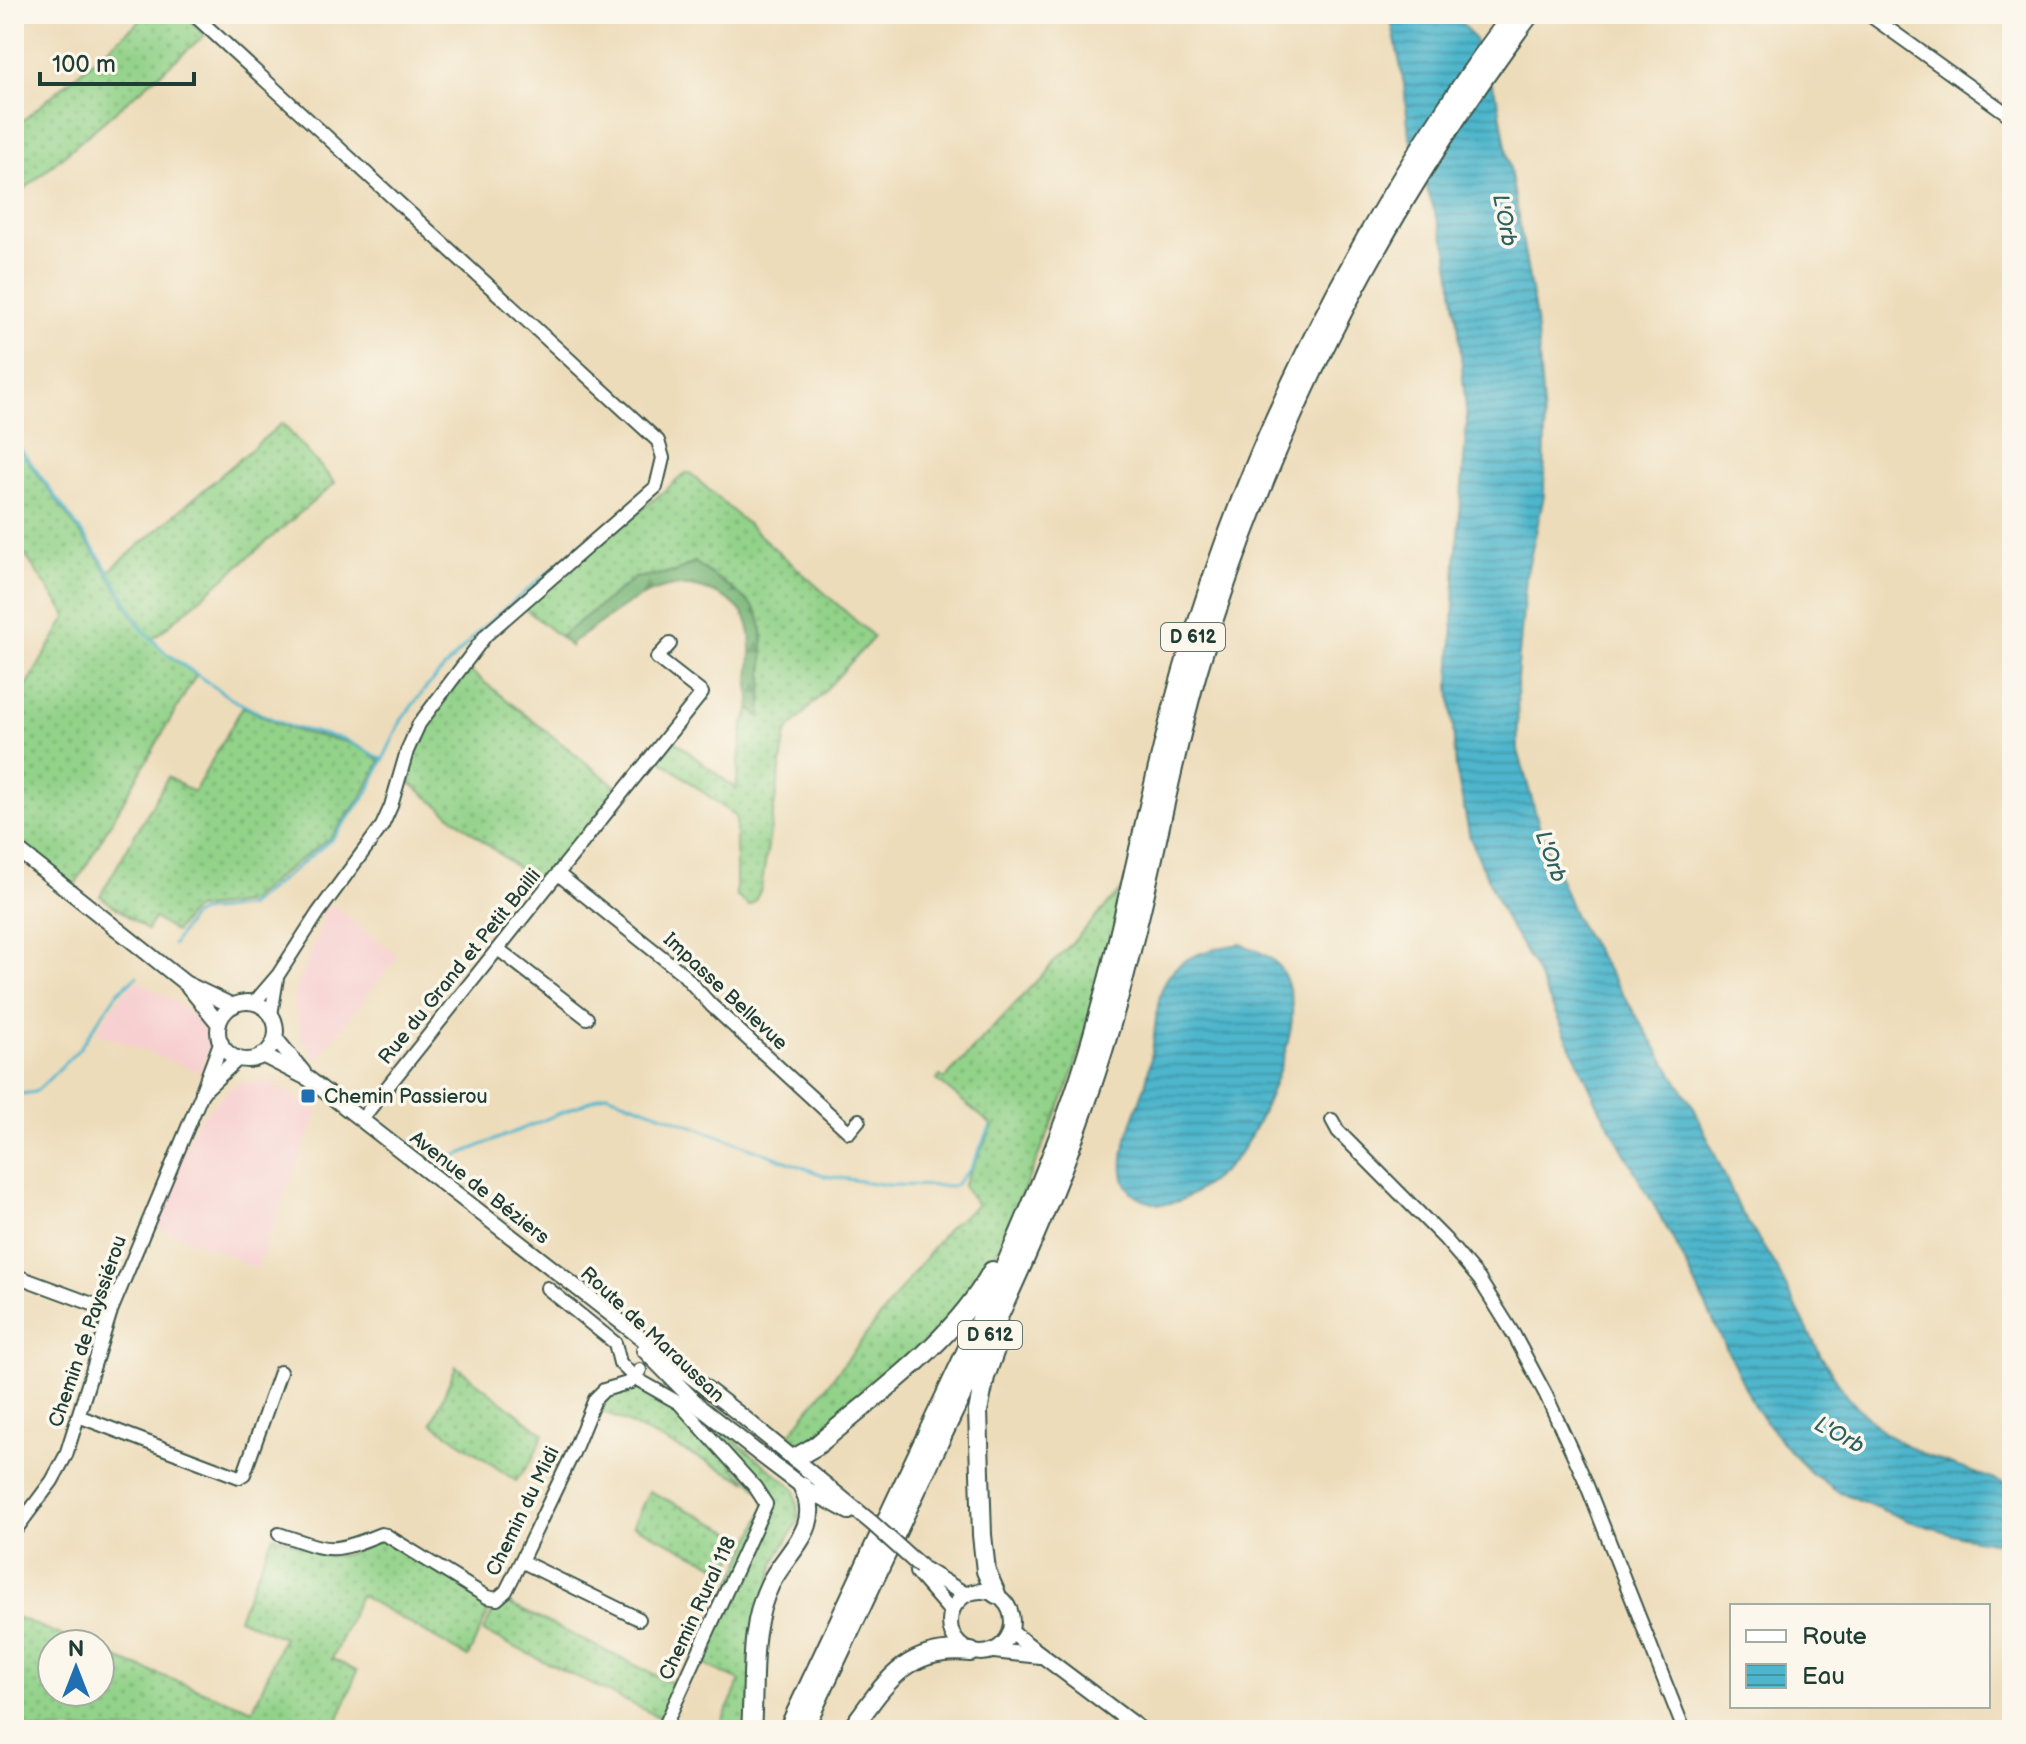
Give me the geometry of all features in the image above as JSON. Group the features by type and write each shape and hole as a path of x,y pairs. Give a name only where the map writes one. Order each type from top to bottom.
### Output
{"highway":[{"name":"D 612","path":"803,1730 1015,1281 1048,1186 1107,991 1185,664 1216,566 1248,480 1286,392 1390,211 1421,147 1518,18"},
{"name":"D 612","path":"788,1730 984,1314 1048,1186"},
{"path":"795,1458 816,1446 938,1341 976,1299 1005,1246 1027,1196 1048,1186 1053,1215 985,1377 978,1411 982,1535 986,1571 996,1594"},
{"path":"751,1730 758,1618 769,1586 807,1529 811,1513 803,1487"},
{"path":"851,1730 900,1667 929,1653 949,1649 971,1652"}],"main road":[{"path":"14,847 185,983 219,1024"},
{"path":"185,983 233,1006 254,1003 271,1015 275,1038 255,1059 238,1058 225,1050 221,1043 219,1024 233,1006"},
{"name":"Avenue de Béziers","path":"275,1038 309,1079"},
{"name":"Chemin de Payssiérou","path":"203,1091 221,1043"},
{"name":"Avenue de Béziers","path":"262,1055 309,1079 550,1268"},
{"name":"Chemin de Payssiérou","path":"203,1091 238,1058"},
{"name":"Route de Maraussan","path":"550,1268 644,1350 701,1408 803,1487 870,1526"},
{"name":"Route de Maraussan","path":"550,1268 795,1458 919,1569 966,1595"},
{"name":"Route de Maraussan","path":"919,1569 952,1612"},
{"path":"994,1651 1007,1640 1012,1615 1003,1599 996,1594 986,1591 966,1595 952,1612 950,1622 956,1640 971,1652 1040,1656"},
{"path":"1011,1632 1141,1730"}],"street":[{"path":"193,14 658,441 663,458 656,487 486,635 419,724 382,826 318,913 278,975 254,1003"},
{"path":"1868,14 2012,117"},
{"name":"Rue du Grand et Petit Bailli","path":"361,1120 702,693 657,658 670,644"},
{"name":"Impasse Bellevue","path":"558,874 682,973 711,1005 849,1132 859,1120"},
{"path":"498,949 587,1018"},
{"path":"271,1015 278,975"},
{"name":"Chemin de Payssiérou","path":"14,1532 52,1481 66,1455 111,1311 203,1091"},
{"path":"1332,1120 1338,1131 1445,1239 1470,1269 1514,1335 1584,1478 1684,1730"},
{"path":"14,1275 111,1311"},
{"path":"547,1288 615,1343 620,1363 637,1374 644,1350"},
{"name":"Chemin du Midi","path":"279,1534 327,1550 343,1550 381,1534 487,1597 497,1599 506,1591 521,1561 573,1453 595,1399 604,1390 623,1385 658,1363"},
{"path":"78,1416 239,1477 244,1474 280,1372"},
{"name":"Chemin Rural 118","path":"637,1374 679,1403 766,1504 663,1730"},
{"path":"521,1561 639,1619"}],"shaded area":[{"path":"330,903 398,956 317,1060 302,1037 293,998 324,918 321,915"},
{"path":"137,980 168,997 203,1024 209,1049 200,1072 96,1032 122,994"},
{"path":"254,1081 274,1084 318,1112 256,1270 227,1254 154,1226 195,1123 235,1084"}],"green space":[{"path":"148,14 184,14 205,35 14,198 14,128"},
{"path":"282,423 335,483 153,639 143,629 109,571"},
{"path":"14,442 99,559 138,625 167,654 196,675 75,885 14,838 14,708 67,616 14,539"},
{"path":"686,473 690,473 874,637 786,733 761,889 749,906 736,896 736,817 657,757 672,739 736,789 743,727 750,708 760,717 763,641 756,613 741,597 694,562 675,572 635,578 560,637 523,607"},
{"path":"695,562 738,593 757,612 763,648 761,718 750,708 751,645 747,622 734,605 714,592 690,586 668,587 642,596 618,610 572,642 571,647 560,637 635,578 675,572"},
{"path":"465,667 618,788 540,886 405,779 414,745 423,726"},
{"path":"243,706 294,730 360,747 380,761 363,795 331,837 247,903 196,909 175,932 154,918 147,930 100,896 168,777 194,792"},
{"path":"1127,884 1070,1083 991,1265 953,1319 802,1451 786,1439 948,1228 977,1205 963,1186 993,1126 937,1080 940,1076 945,1079"},
{"path":"456,1366 544,1434 532,1460 516,1481 432,1423"},
{"path":"630,1387 664,1400 680,1412 748,1482 596,1408 602,1397"},
{"path":"678,1395 795,1489 799,1520 774,1563 745,1730 718,1730 740,1681 697,1661 768,1501"},
{"path":"649,1491 743,1537 728,1571 633,1525"},
{"path":"273,1535 329,1556 344,1555 377,1541 382,1542 384,1536 492,1604 468,1657 360,1595 332,1659 357,1671 335,1730 14,1730 14,1616 43,1628 36,1628 36,1708 116,1708 116,1658 253,1710 283,1638 238,1618"},
{"path":"499,1599 678,1686 663,1719 483,1632"}],"water":[{"name":"L'Orb","path":"1390,14 1455,14 1475,40 1498,100 1536,319 1545,433 1544,496 1526,577 1517,678 1518,750 1541,832 1577,921 1694,1108 1740,1210 1776,1267 1821,1356 1849,1399 1887,1435 1927,1456 2012,1486 2012,1545 1963,1537 1906,1520 1838,1491 1811,1473 1755,1408 1680,1252 1600,1109 1534,967 1507,922 1470,838 1456,769 1450,685 1467,422 1458,323 1447,248 1409,135 1404,84"},
{"path":"1241,944 1266,955 1281,969 1291,996 1290,1031 1271,1092 1242,1149 1215,1178 1179,1201 1161,1204 1143,1200 1129,1189 1123,1161 1145,1085 1162,991 1170,974 1184,961 1207,951"}],"waterway":[{"path":"14,440 101,559 142,629 165,652 230,698 259,713 291,727 344,739 384,760"},
{"path":"173,945 191,917 201,912 247,907 332,839 367,794 402,719 425,689 480,630 583,543"},
{"path":"14,1095 35,1092 47,1081 79,1049 117,993 137,976"},
{"path":"437,1167 441,1162 607,1094 826,1176 888,1185 954,1186 970,1169 991,1126"}],"place":[{"name":"Chemin Passierou","path":"308,1096"}]}
